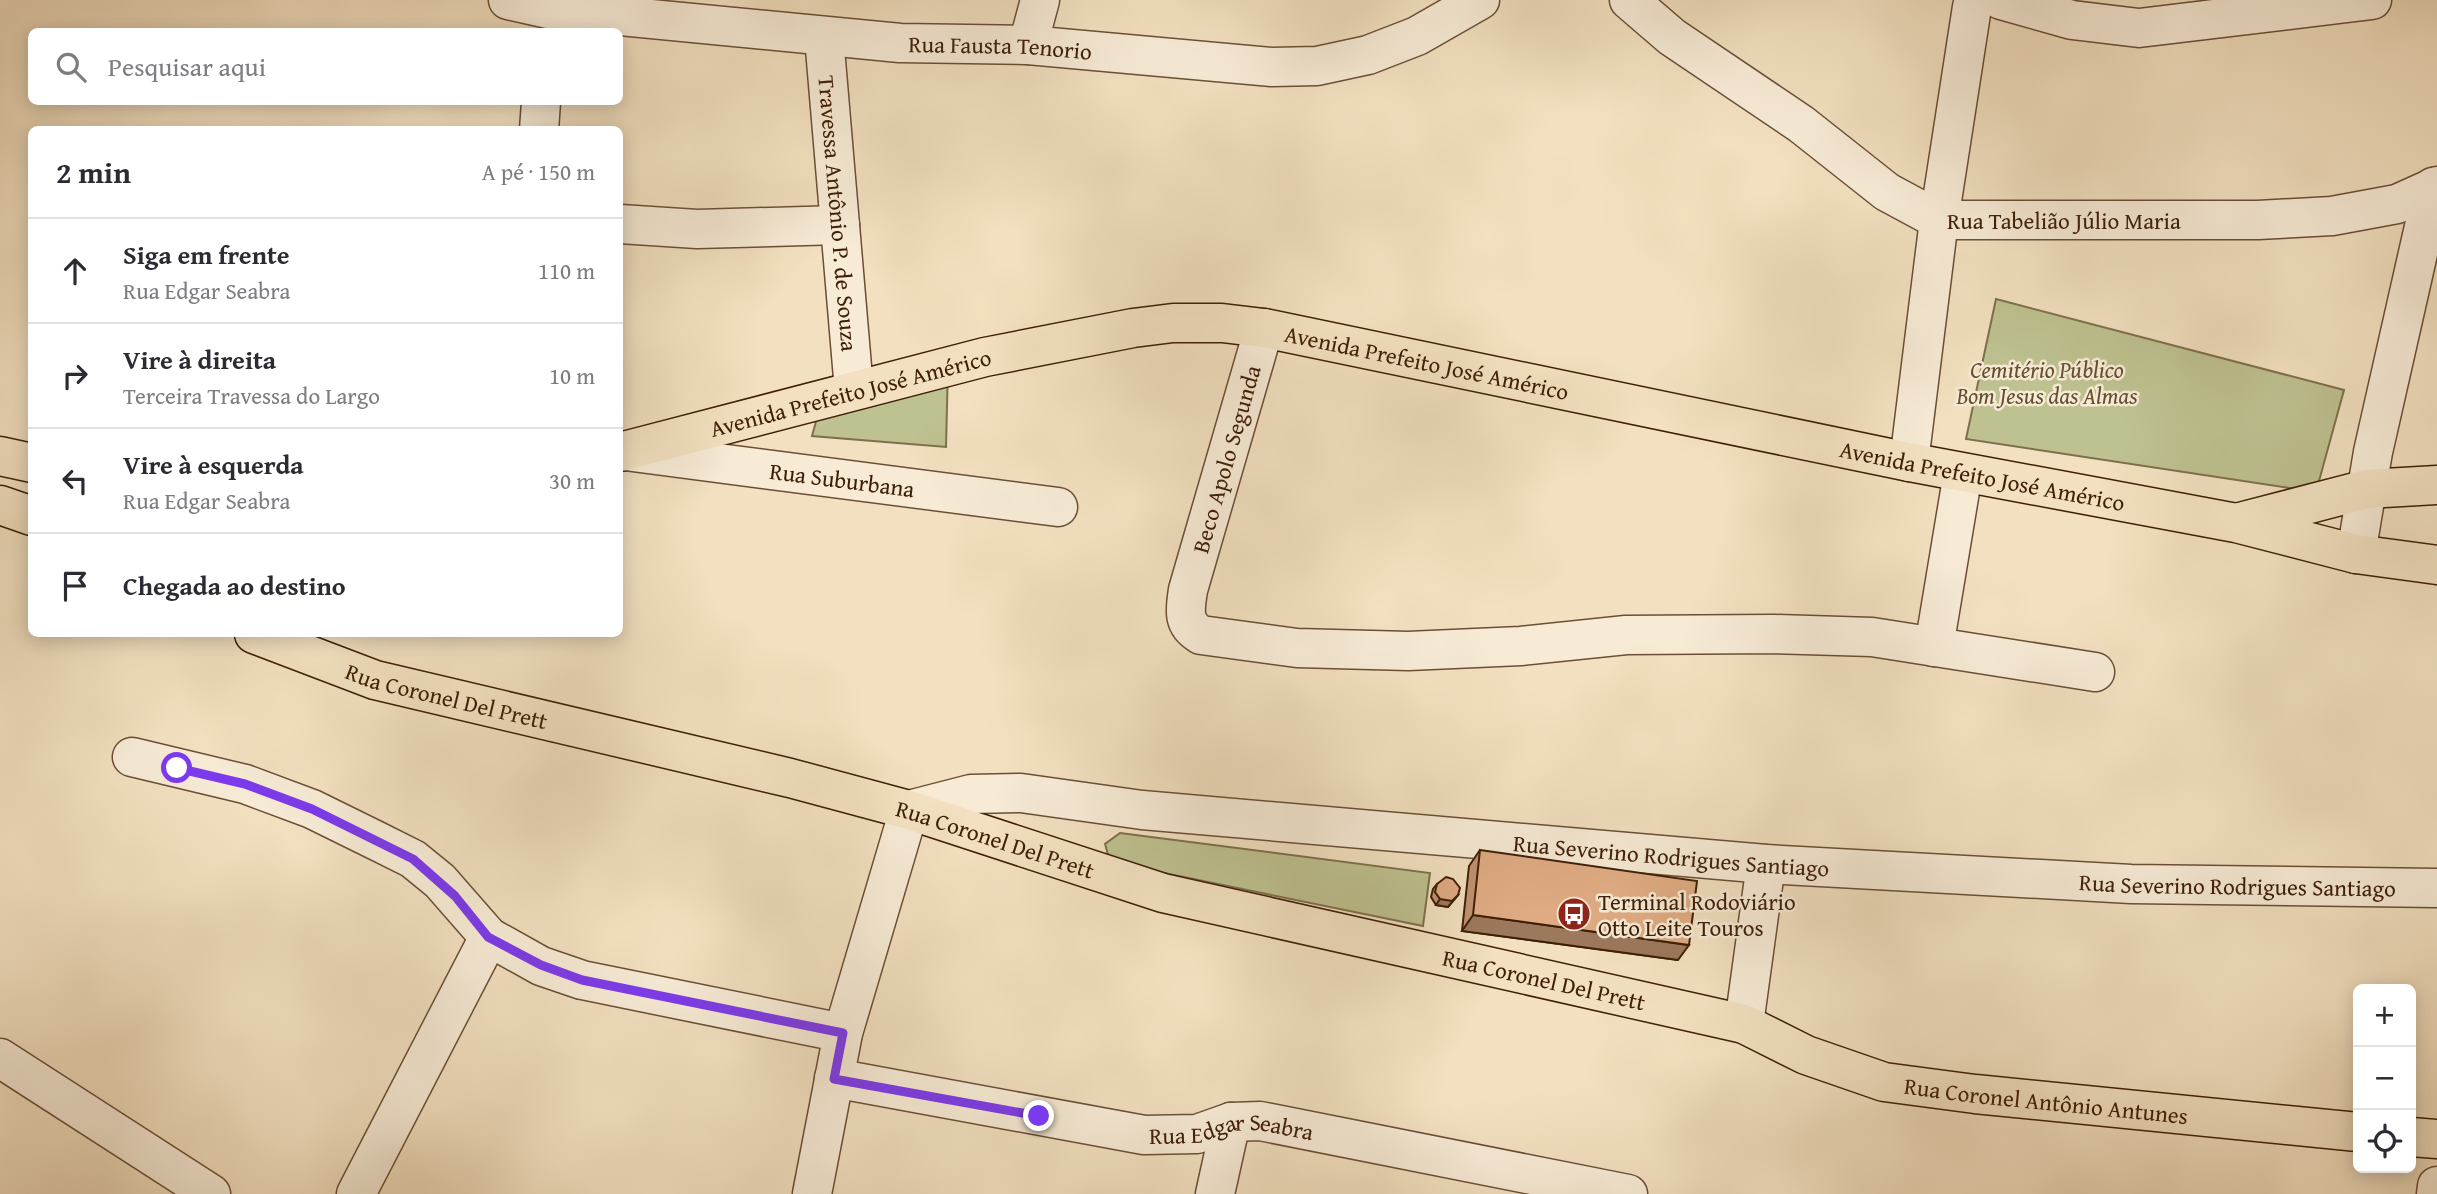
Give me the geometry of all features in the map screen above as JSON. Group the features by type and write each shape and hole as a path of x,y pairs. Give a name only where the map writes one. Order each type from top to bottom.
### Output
{"main road":[{"name":"Avenida Prefeito José Américo","path":"623,452 985,357 1133,328 1209,323 1264,328 1909,463 2236,523 2356,554 2437,565"},
{"path":"0,456 28,462"},
{"name":"Avenida Prefeito José Américo","path":"2236,523 2367,489 2437,485"},
{"path":"0,505 28,515"},
{"name":"Rua Coronel Del Prett","path":"262,637 374,680 790,778 909,810 1163,893 1744,1024"},
{"name":"Rua Coronel Antônio Antunes","path":"1744,1024 1806,1055 1884,1082 1975,1094 2353,1132"},
{"path":"2416,1137 2437,1139"}],"street":[{"name":"Rua Fausta Tenorio","path":"508,0 547,20 900,43 1028,45 1272,67 1317,66 1368,55 1417,36 1480,0"},
{"path":"1028,45 1040,0"},
{"name":"Rua Tabelião Júlio Maria","path":"1629,0 1672,37 1801,124 1887,192 1939,220 2244,220 2333,216 2397,204 2435,187"},
{"path":"1909,463 1939,220 1972,7 1978,0"},
{"path":"2001,0 2072,20 2139,28 2372,0"},
{"name":"Travessa Antônio P. de Souza","path":"824,37 854,390"},
{"path":"539,126 541,105"},
{"path":"2356,554 2367,489 2435,187"},
{"path":"623,224 698,229 840,225"},
{"name":"Beco Apolo Segunda","path":"1264,328 1188,590 1186,621 1191,629 1201,635 1297,648 1408,651 1521,646 1626,635 1762,634 1872,637 1934,647"},
{"name":"Rua Suburbana","path":"623,452 1058,507"},
{"path":"1963,473 1934,647 2095,672"},
{"path":"132,757 245,784 312,809 413,859 440,881 488,937 541,965 582,980 843,1033"},
{"name":"Rua Severino Rodrigues Santiago","path":"909,810 971,794 1021,793 1142,810 1766,864 2132,884 2437,888"},
{"path":"812,1194 843,1033 909,810"},
{"path":"1744,1024 1766,864"},
{"path":"356,1194 488,937"},
{"path":"0,1058 211,1194"},
{"name":"Rua Edgar Seabra","path":"834,1079 1144,1135 1197,1134 1231,1122 1260,1121 1628,1194"},
{"path":"1215,1194 1231,1122"},
{"path":"2436,1194 2437,1186"}],"green space":[{"name":"Cemitério Público Bom Jesus das Almas","path":"1996,299 2344,390 2316,492 1966,439"},
{"path":"948,366 946,447 812,436 820,407"},
{"path":"1120,833 1430,873 1423,926 1110,862 1105,844"}],"building":[{"name":"Terminal Rodoviário Otto Leite Touros","path":"1480,850 1697,881 1689,945 1473,915"},
{"path":"1446,877 1453,879 1460,888 1452,901 1440,899 1435,892 1437,884"}],"place":[{"name":"Terminal Rodoviário Otto Leite Touros","path":"1574,914"}],"route":[{"path":"177,768 245,784 312,809 413,859 455,896 488,937 541,965 582,980 843,1033 834,1079 1039,1116"}]}
